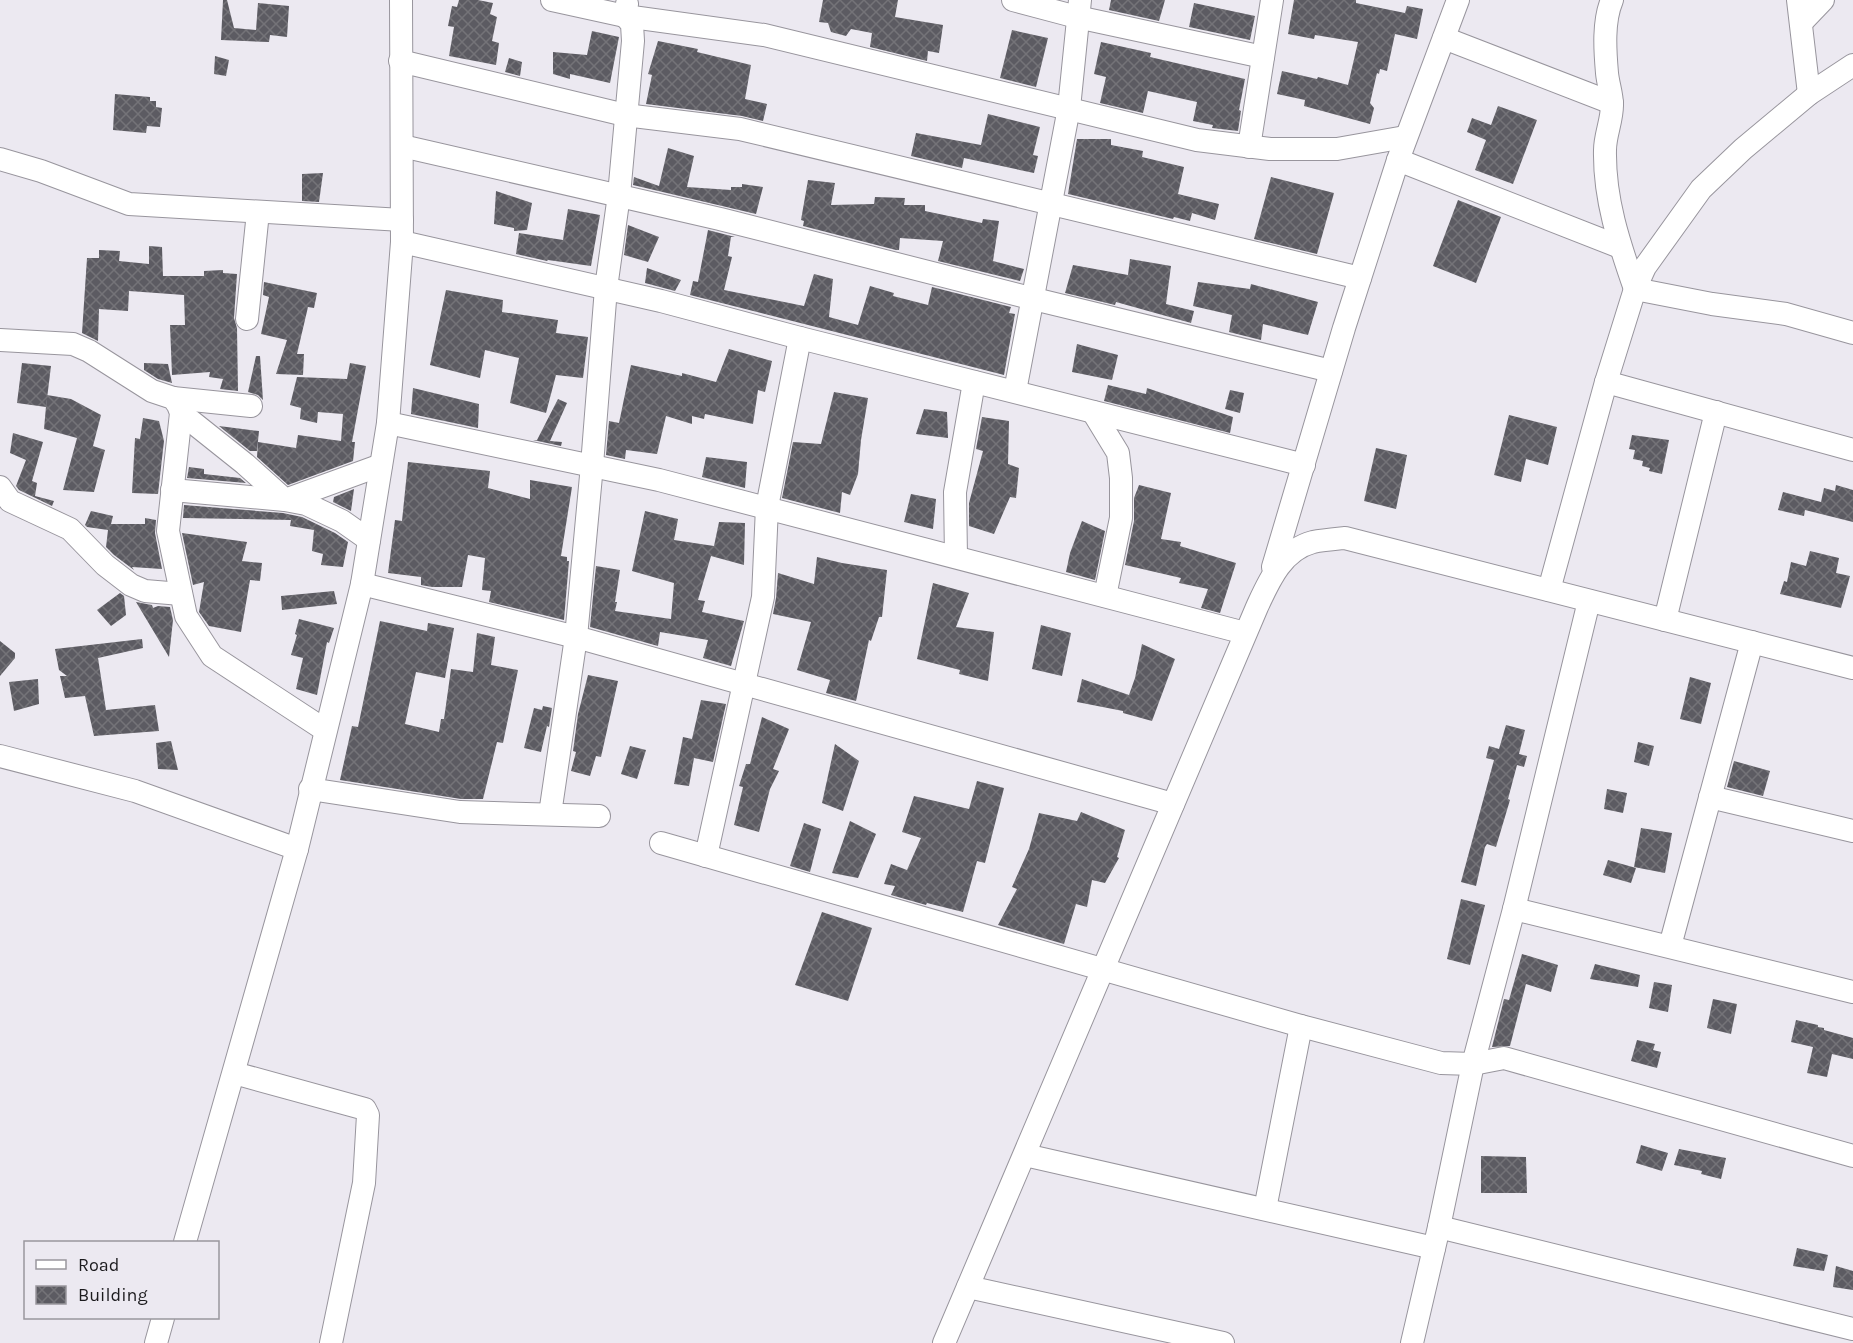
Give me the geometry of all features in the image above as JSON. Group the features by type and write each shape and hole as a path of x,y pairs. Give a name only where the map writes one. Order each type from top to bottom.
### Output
{"street":[{"path":"185,1241 297,849 310,789 363,584 388,423 402,231 401,0"},
{"path":"552,0 626,8 764,35 1197,140 1270,150 1336,148 1405,137"},
{"path":"1013,0 1078,8 1263,57"},
{"path":"1249,147 1272,0"},
{"path":"944,1343 1270,577 1331,371 1405,137 1458,0"},
{"path":"1612,0 1605,34 1607,72 1612,103 1605,147 1605,184 1620,247 1635,289"},
{"path":"1798,0 1809,94"},
{"path":"1801,23 1823,0"},
{"path":"550,814 576,637 606,288 619,195 633,41 632,24 626,8"},
{"path":"1015,391 1069,108 1078,8"},
{"path":"1444,38 1612,103"},
{"path":"400,61 625,115 740,129 1360,278"},
{"path":"1549,590 1606,382 1635,289 1645,267 1701,189 1743,149 1809,94 1853,65"},
{"path":"402,146 731,222 1331,371"},
{"path":"0,159 41,171 129,204 258,212 402,231 513,268 606,288 1304,465"},
{"path":"1398,160 1620,247"},
{"path":"247,319 258,212"},
{"path":"1635,289 1712,304 1786,314 1853,333"},
{"path":"706,856 763,597 767,507 800,338"},
{"path":"0,340 73,344 89,351 177,405 285,500"},
{"path":"956,557 955,492 974,382"},
{"path":"1606,382 1853,450"},
{"path":"177,405 251,406"},
{"path":"177,405 168,531 186,616 212,656 325,730"},
{"path":"1093,412 1118,453 1121,478 1121,518 1104,596"},
{"path":"1665,620 1716,412"},
{"path":"388,423 592,465 767,507 1245,633"},
{"path":"1118,453 1138,423"},
{"path":"285,500 381,465"},
{"path":"0,487 10,501 70,529 105,565 131,585 145,591 181,594"},
{"path":"172,490 306,504 342,521 369,540"},
{"path":"1270,577 1292,552 1311,543 1346,538 1853,668"},
{"path":"363,584 576,637 1173,804"},
{"path":"1412,1343 1473,1064 1514,909 1589,601"},
{"path":"1670,946 1752,642"},
{"path":"0,756 135,791 297,849"},
{"path":"310,789 460,812 599,816"},
{"path":"1710,797 1853,831"},
{"path":"662,843 1301,1026 1441,1062 1473,1064 1504,1058 1853,1156"},
{"path":"1514,909 1853,992"},
{"path":"1265,1209 1301,1026"},
{"path":"234,1073 365,1109 369,1115 364,1183 331,1343"},
{"path":"1025,1155 1265,1209 1436,1238 1853,1329"},
{"path":"968,1287 1223,1343"},
{"path":"156,1343 162,1319"}],"building":[{"path":"223,0 227,0 234,28 256,30 258,3 289,6 287,37 270,35 269,42 221,40"},
{"path":"459,0 493,3 490,14 497,17 492,41 499,43 496,65 449,56 454,27 448,26 452,6 457,7"},
{"path":"823,0 898,0 895,17 943,25 939,53 928,51 927,61 870,47 872,33 851,29 846,36 831,32 828,23 819,22"},
{"path":"1111,0 1165,0 1159,21 1109,10"},
{"path":"1294,0 1356,0 1356,3 1405,13 1407,6 1423,9 1417,39 1395,34 1387,71 1380,69 1379,74 1377,73 1370,103 1374,108 1370,124 1304,106 1305,100 1277,94 1282,71 1348,85 1358,42 1315,35 1314,39 1288,34"},
{"path":"1194,3 1255,16 1250,40 1189,27"},
{"path":"1012,30 1048,38 1036,87 1000,78"},
{"path":"592,31 619,37 610,83 570,74 570,79 553,74 553,52 587,55"},
{"path":"658,41 698,49 697,52 751,65 745,99 767,104 763,121 742,116 646,104 652,75 648,74"},
{"path":"1101,42 1151,53 1150,57 1245,79 1239,110 1241,111 1238,131 1212,128 1213,125 1193,121 1197,102 1148,91 1143,113 1100,103 1106,77 1094,74"},
{"path":"215,56 229,60 226,76 214,74"},
{"path":"509,58 522,62 520,76 505,72"},
{"path":"115,94 150,97 150,101 156,101 156,107 162,108 160,127 147,126 146,133 113,130"},
{"path":"1498,106 1537,120 1513,184 1475,170 1486,140 1467,132 1472,118 1491,125"},
{"path":"988,114 1040,127 1033,155 1038,156 1034,173 964,158 962,168 911,156 916,133 981,145"},
{"path":"1077,139 1111,139 1111,145 1143,151 1142,157 1184,167 1178,194 1219,204 1215,220 1192,213 1190,221 1174,217 1173,219 1068,194"},
{"path":"668,148 694,156 687,187 731,190 731,187 742,187 742,184 763,187 756,214 633,185 634,177 659,186"},
{"path":"323,173 319,202 302,201 302,174"},
{"path":"1271,177 1334,193 1317,254 1254,239"},
{"path":"808,180 835,183 831,205 874,204 875,197 905,198 904,205 925,205 925,211 982,223 983,219 999,221 993,261 1024,269 1020,281 938,261 943,241 900,238 899,250 896,250 803,226 804,221 801,220"},
{"path":"496,191 532,203 527,230 514,231 514,228 494,224"},
{"path":"1458,200 1501,217 1476,283 1433,266"},
{"path":"568,209 600,215 591,266 547,261 516,254 519,233 563,240"},
{"path":"628,225 659,237 648,262 624,255"},
{"path":"708,230 735,237 731,237 728,256 732,257 724,290 804,306 814,274 833,279 829,317 858,325 870,286 894,293 893,296 928,305 932,287 1011,307 1009,313 1015,314 1004,375 690,295 693,281 698,282"},
{"path":"149,246 162,247 163,276 204,276 204,271 223,270 223,273 237,274 234,318 237,328 238,391 220,389 223,379 209,377 210,372 172,375 170,325 185,325 184,295 129,291 128,311 99,309 98,341 82,333 87,258 99,258 99,250 120,251 119,261 149,264"},
{"path":"1130,259 1171,266 1166,304 1194,311 1191,323 1116,302 1115,305 1065,293 1073,265 1128,275"},
{"path":"647,268 681,280 675,291 645,283"},
{"path":"264,282 317,293 314,308 308,307 297,354 304,354 303,375 276,374 287,340 261,334 269,297 263,295"},
{"path":"1198,282 1250,289 1251,284 1318,302 1308,335 1263,324 1261,340 1229,332 1232,315 1193,306"},
{"path":"446,290 503,300 502,312 558,320 556,333 588,337 583,378 556,375 546,413 510,403 519,358 485,350 480,378 430,365"},
{"path":"1077,344 1118,355 1112,380 1072,372"},
{"path":"729,349 772,361 765,392 758,390 753,424 705,414 704,419 692,416 692,424 666,416 657,454 626,450 625,459 606,455 609,421 619,423 631,365 682,376 682,373 716,382"},
{"path":"256,356 260,356 263,400 258,395 248,392"},
{"path":"22,363 51,366 46,407 17,403"},
{"path":"144,363 168,364 172,383 158,379 144,370"},
{"path":"350,363 366,366 352,442 355,442 353,461 288,485 257,457 258,442 296,448 298,435 341,441 343,414 318,412 317,423 300,419 301,408 290,405 297,377 347,379"},
{"path":"1108,385 1146,394 1147,388 1233,417 1230,433 1104,401"},
{"path":"413,388 479,404 478,428 411,414"},
{"path":"1230,390 1244,393 1240,413 1225,409"},
{"path":"834,392 868,398 858,474 850,495 842,492 840,513 782,498 793,442 821,444"},
{"path":"47,395 71,399 101,415 93,446 105,450 94,492 63,490 77,438 44,429"},
{"path":"558,399 567,403 550,441 562,442 561,446 533,440 537,440"},
{"path":"924,409 947,412 948,438 916,434"},
{"path":"1509,415 1557,427 1548,465 1526,459 1521,482 1494,475"},
{"path":"982,417 1009,421 1008,464 1019,468 1016,498 1010,497 994,534 969,526 969,503 983,451 976,449"},
{"path":"143,418 159,421 164,441 158,494 132,493 135,438 140,439"},
{"path":"219,426 259,431 257,451 250,451"},
{"path":"13,433 43,442 32,481 37,483 35,496 54,501 52,506 19,490 16,486 26,460 10,453"},
{"path":"1632,435 1669,440 1662,474 1649,471 1650,468 1642,466 1643,461 1633,459 1635,450 1629,449"},
{"path":"1376,448 1407,455 1396,509 1364,501"},
{"path":"706,457 747,462 745,488 702,477"},
{"path":"408,462 490,471 488,488 530,499 530,480 572,487 561,556 567,557 569,561 564,620 489,602 491,591 482,590 485,558 468,555 462,587 421,585 421,577 388,573 395,520 402,521"},
{"path":"189,467 204,469 204,474 240,478 246,483 187,478"},
{"path":"1139,485 1171,493 1161,539 1181,542 1180,546 1236,563 1220,613 1201,608 1208,589 1179,583 1181,578 1125,565 1134,521 1134,498"},
{"path":"1836,485 1853,490 1853,522 1805,510 1804,516 1778,510 1783,492 1821,502 1824,488 1835,491"},
{"path":"354,489 351,511 333,502 334,497"},
{"path":"911,494 936,499 933,529 904,522"},
{"path":"184,505 283,513 302,517 348,542 343,567 321,565 323,554 312,551 314,530 290,526 291,520 183,518"},
{"path":"91,511 113,516 111,524 145,524 145,518 156,520 155,533 162,569 132,567 134,570 114,555 106,547 108,530 85,525"},
{"path":"645,511 678,519 674,540 714,546 719,522 745,523 744,565 711,556 698,600 705,601 702,612 744,621 731,666 703,658 708,640 660,632 658,646 590,627 596,566 620,570 615,611 671,619 674,583 632,571"},
{"path":"1082,521 1105,531 1095,580 1066,572 1070,553"},
{"path":"182,533 247,542 242,561 262,563 260,581 250,580 241,632 209,626 199,612 204,582 193,585"},
{"path":"1810,551 1839,558 1836,573 1850,576 1841,608 1780,594 1784,581 1787,582 1791,562 1806,566"},
{"path":"817,557 887,570 882,617 879,617 871,641 869,640 856,701 826,693 830,680 797,670 811,622 773,614 778,573 814,584"},
{"path":"933,583 969,593 956,627 994,632 988,681 959,674 960,670 917,659"},
{"path":"334,591 337,604 282,610 281,596"},
{"path":"120,593 124,596 126,615 111,626 97,610"},
{"path":"136,602 152,605 153,608 170,607 173,620 169,657"},
{"path":"299,619 334,628 329,643 327,642 317,695 296,689 303,658 291,655"},
{"path":"380,621 427,631 428,623 454,628 445,678 416,672 405,724 439,732 441,719 444,719 451,669 473,672 477,633 495,637 491,665 518,670 503,743 497,742 483,799 461,799 340,780 352,726 358,727"},
{"path":"1041,625 1071,633 1062,676 1032,669"},
{"path":"142,639 143,648 98,658 106,710 155,705 159,731 94,736 85,696 65,698 60,676 67,676 59,670 55,649"},
{"path":"0,641 15,653 15,658 0,676"},
{"path":"1142,644 1175,659 1152,721 1123,713 1123,711 1077,702 1082,679 1129,695"},
{"path":"588,675 618,681 601,757 596,756 590,776 571,771 576,752 573,751 578,714"},
{"path":"1690,677 1711,683 1701,724 1680,719"},
{"path":"38,679 39,704 14,711 9,682"},
{"path":"701,700 726,704 713,762 694,758 689,786 674,784 683,737 692,739"},
{"path":"543,706 552,708 541,752 524,748 534,708 542,710"},
{"path":"762,717 789,729 773,769 779,771 770,789 759,832 734,825 743,787 739,786 746,764 750,764"},
{"path":"1506,725 1525,730 1519,754 1527,756 1524,767 1517,765 1508,799 1510,800 1496,847 1487,844 1485,847 1476,886 1461,882 1494,760 1486,758 1489,746 1499,749"},
{"path":"171,741 178,770 158,769 156,743"},
{"path":"1638,742 1654,746 1649,766 1634,762"},
{"path":"835,744 859,761 843,811 822,803"},
{"path":"630,746 646,750 637,779 621,774"},
{"path":"1734,761 1770,771 1763,796 1727,787"},
{"path":"977,781 1004,788 985,863 977,861 963,912 891,895 895,886 884,884 891,864 907,870 921,838 902,832 914,796 969,809"},
{"path":"1607,789 1627,793 1623,813 1604,809"},
{"path":"1081,812 1125,830 1117,857 1119,858 1105,883 1092,880 1087,907 1076,904 1064,944 998,925 1017,889 1012,887 1029,849 1039,813 1077,821"},
{"path":"850,821 876,834 858,878 832,873"},
{"path":"804,823 821,829 810,872 790,866"},
{"path":"1641,828 1672,833 1665,873 1634,867"},
{"path":"1608,860 1636,868 1631,883 1603,875"},
{"path":"1461,899 1485,905 1470,965 1447,959"},
{"path":"822,912 872,928 848,1001 795,985"},
{"path":"1522,954 1558,965 1551,992 1526,984 1510,1046 1492,1047 1504,999 1509,1000"},
{"path":"1595,964 1640,975 1638,987 1590,979"},
{"path":"1654,982 1672,985 1668,1012 1649,1008"},
{"path":"1713,999 1737,1004 1731,1034 1707,1028"},
{"path":"1796,1020 1818,1025 1824,1030 1853,1038 1853,1059 1832,1054 1827,1077 1807,1073 1813,1047 1791,1042"},
{"path":"1637,1040 1655,1044 1653,1050 1661,1052 1657,1068 1631,1061"},
{"path":"1641,1145 1668,1153 1662,1171 1636,1163"},
{"path":"1679,1149 1726,1158 1721,1179 1701,1174 1702,1171 1674,1165"},
{"path":"1481,1156 1526,1157 1527,1193 1481,1193"},
{"path":"1797,1248 1828,1255 1824,1271 1793,1266"},
{"path":"1836,1266 1853,1271 1853,1290 1833,1287"}]}
